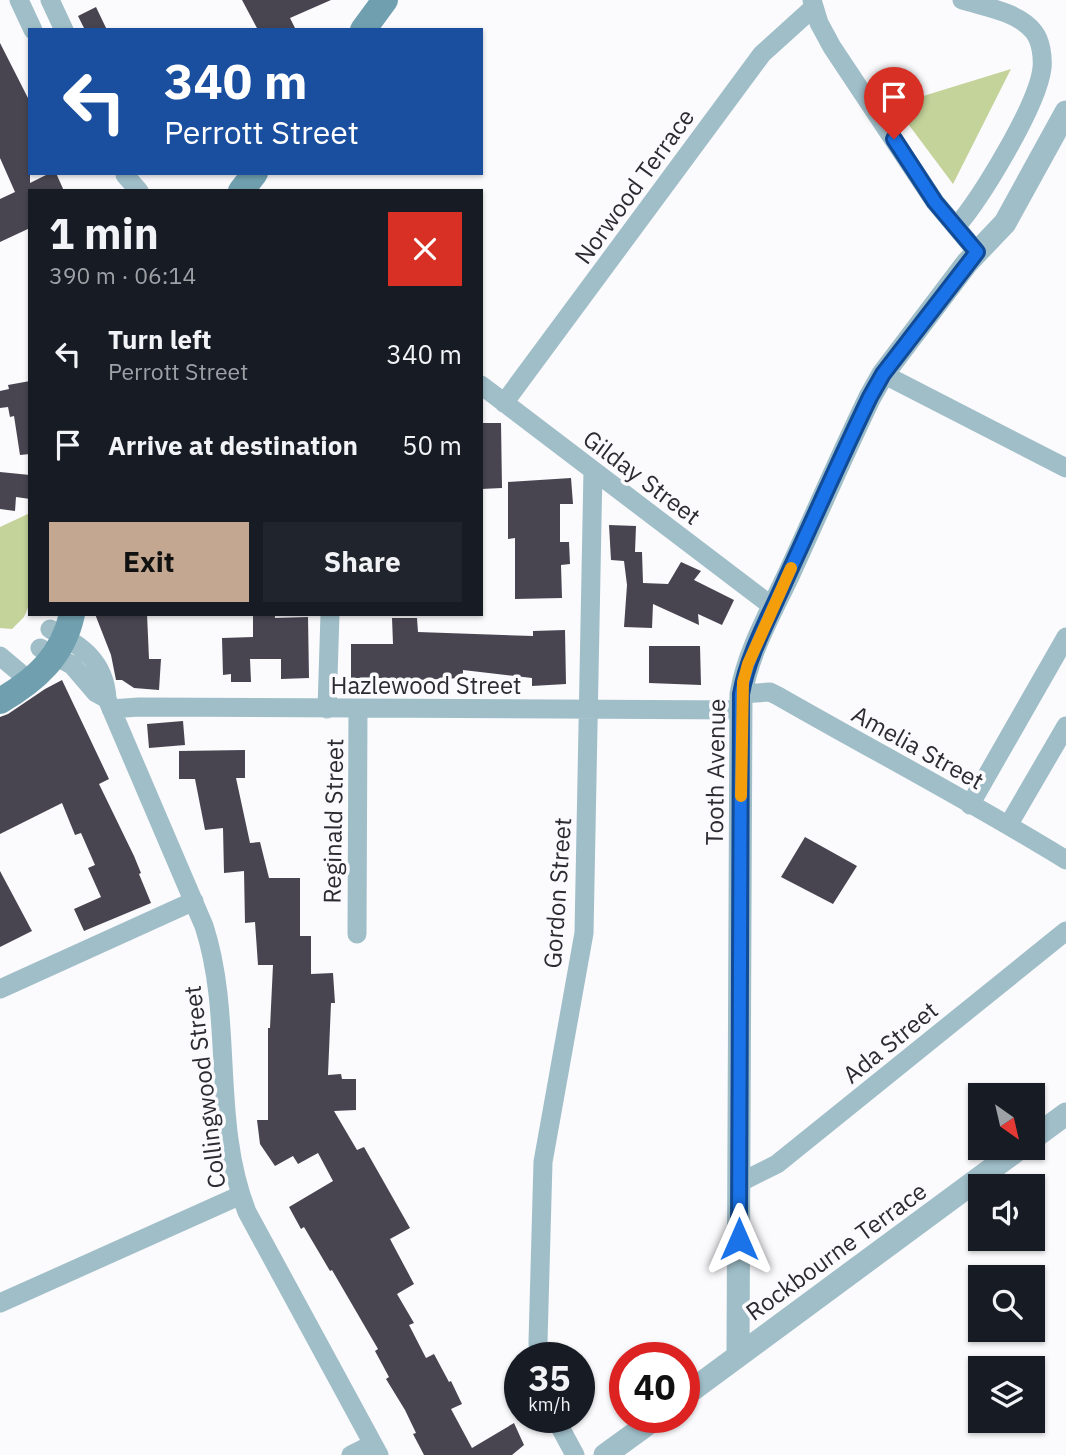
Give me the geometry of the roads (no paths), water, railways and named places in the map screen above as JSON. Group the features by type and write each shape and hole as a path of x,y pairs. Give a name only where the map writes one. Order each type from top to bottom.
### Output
{"main road":[{"path":"364,28 384,1"},
{"path":"7,684 41,673 56,633"}],"street":[{"path":"19,0 32,28"},
{"path":"50,0 63,28"},
{"path":"956,227 972,207 1015,133 1038,88 1042,67 1041,50 1035,33 1025,24 1013,16 962,0"},
{"path":"813,4 821,28 832,47 935,202 977,252"},
{"name":"Norwood Terrace","path":"504,403 762,54 813,4"},
{"name":"Tooth Avenue","path":"738,1355 742,702 748,664 862,412 883,374 977,252 1005,223 1066,112"},
{"path":"883,374 1060,464"},
{"name":"Gilday Street","path":"483,387 773,607"},
{"name":"Gordon Street","path":"539,1342 541,1182 550,1113 584,933 593,470"},
{"path":"327,709 330,616"},
{"name":"Collingwood Street","path":"56,633 85,649 92,657 106,687 109,704 204,926 213,960 232,1158 247,1212 376,1450"},
{"path":"970,805 1066,637"},
{"name":"Amelia Street","path":"742,702 770,692 970,805 1009,824 1066,860"},
{"name":"Hazlewood Street","path":"109,704 139,707 327,709 590,709 742,702"},
{"name":"Reginald Street","path":"356,934 358,709"},
{"path":"1009,824 1066,726"},
{"path":"0,989 194,901"},
{"name":"Ada Street","path":"739,1183 777,1164 1066,931"},
{"path":"1045,1129 1066,1114"},
{"name":"Rockbourne Terrace","path":"700,1384 1004,1160"},
{"path":"0,1303 241,1195"},
{"path":"563,1433 575,1455"},
{"path":"605,1455 635,1433"},
{"path":"351,1455 376,1450"}]}
